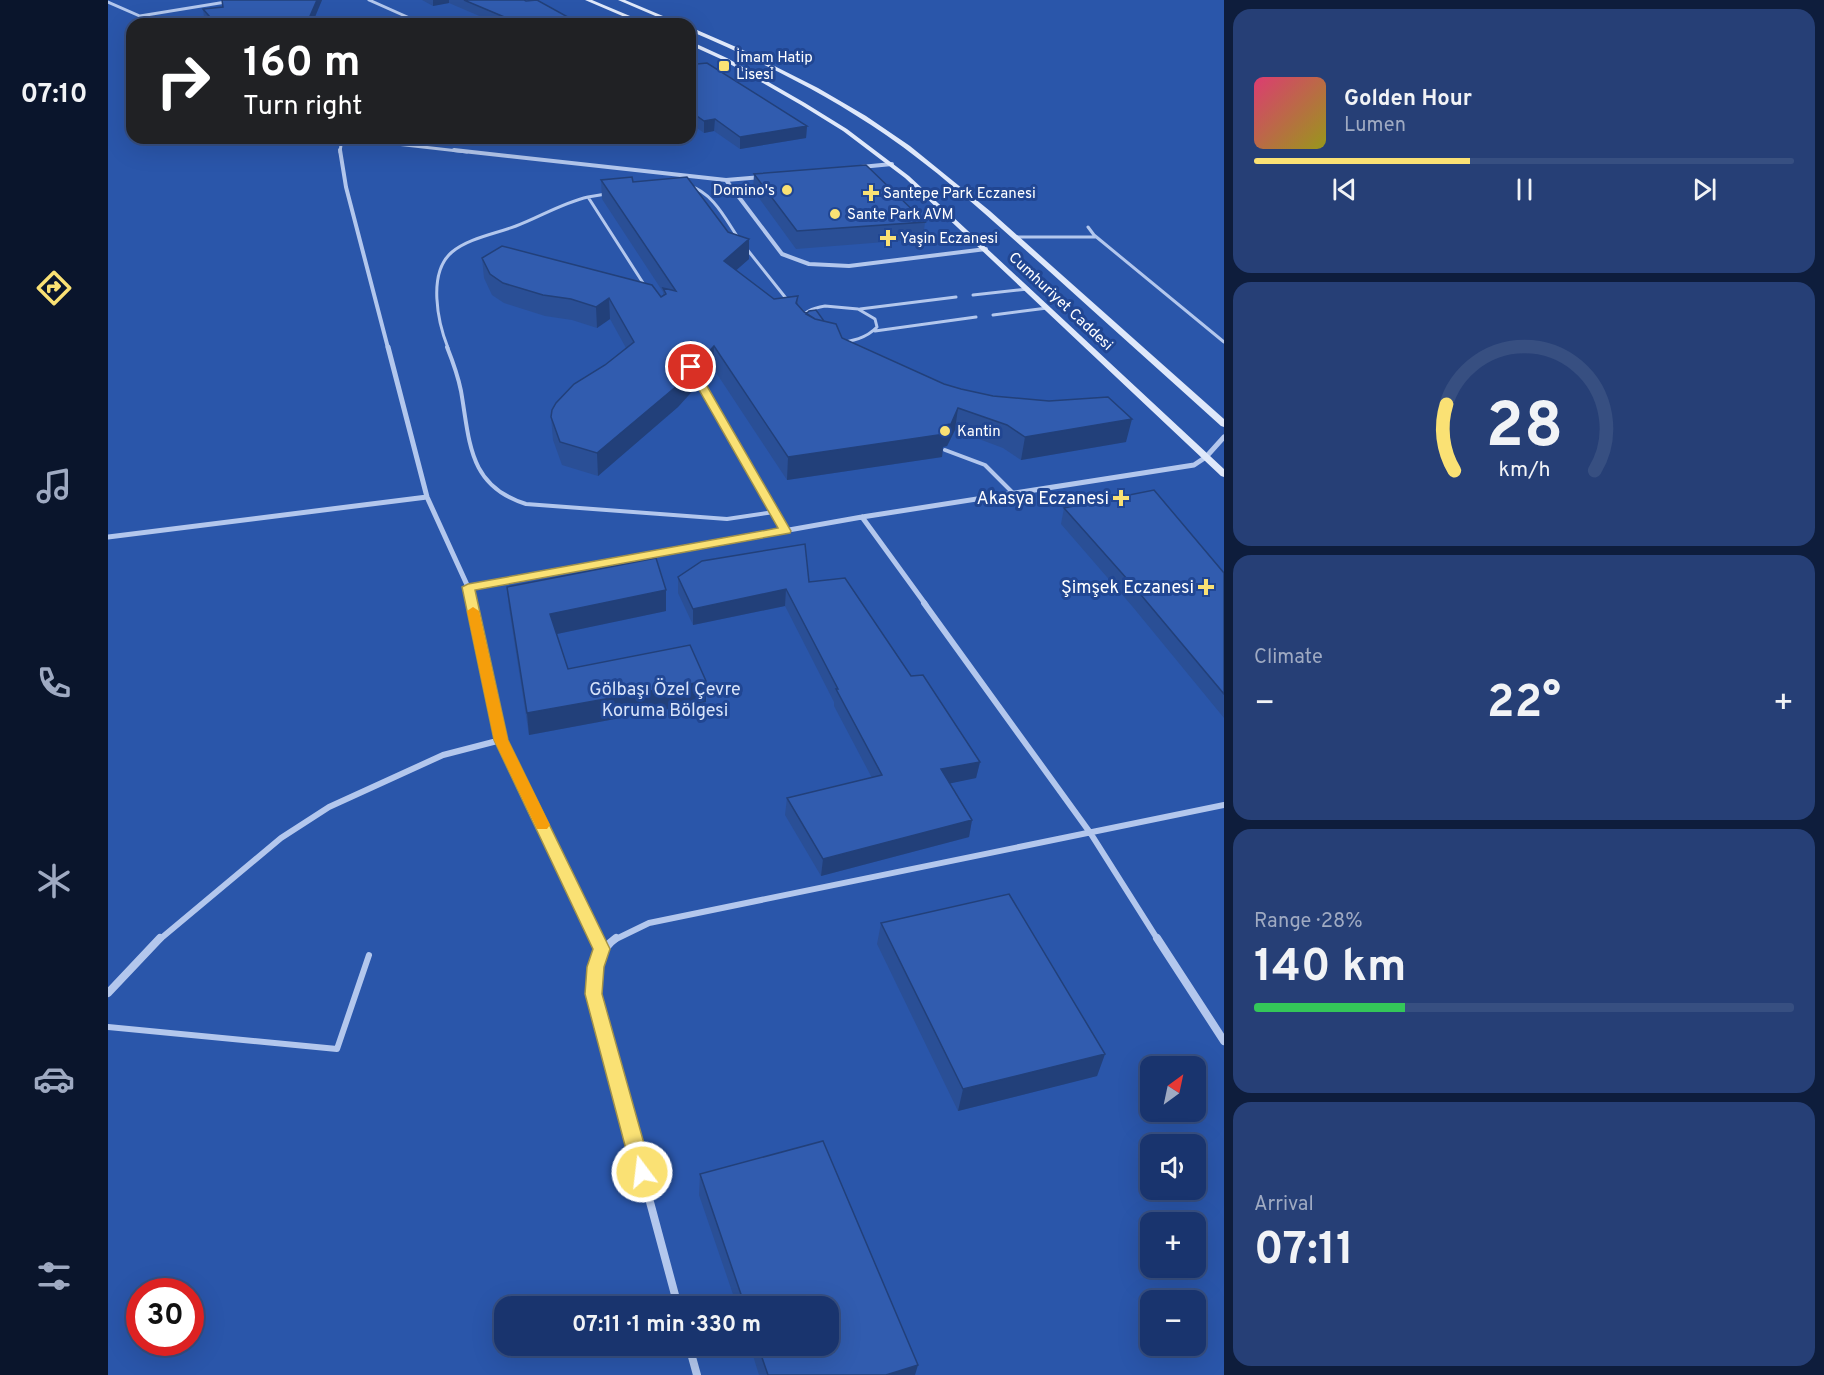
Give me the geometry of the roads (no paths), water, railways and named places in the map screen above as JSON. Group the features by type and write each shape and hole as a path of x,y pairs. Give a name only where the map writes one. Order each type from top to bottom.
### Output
{"main road":[{"path":"588,0 632,18"},
{"path":"621,0 664,18"},
{"name":"Cumhuriyet Caddesi","path":"696,32 760,60 854,112 916,154 1016,237 1224,424"},
{"name":"Cumhuriyet Caddesi","path":"696,46 734,64 803,104 845,130 892,165 986,249 1224,474"}],"street":[{"path":"140,16 238,0"},
{"path":"369,0 410,18"},
{"path":"108,2 144,18"},
{"path":"342,144 340,153 346,187 427,497 468,587 501,740 601,949"},
{"path":"398,144 726,180 774,176"},
{"path":"856,168 892,165"},
{"path":"726,180 782,254 809,264 849,266 986,249"},
{"path":"468,587 862,517 1194,465 1206,457 1224,437"},
{"path":"108,537 427,497"},
{"path":"862,517 1091,834 1224,1041"},
{"path":"108,993 159,939 212,894 281,838 329,807 443,755 501,740"},
{"path":"675,1296 594,994 596,967 601,949 620,934 649,922 1091,834 1224,805"},
{"path":"692,1356 697,1375"}],"lane":[{"path":"684,186 694,186 703,191 794,307"},
{"path":"612,193 558,204 518,226 466,244 452,252 443,266 437,300 440,330 456,370 466,410 470,441 483,478 502,495 526,504 727,519 774,512"},
{"path":"588,197 650,295"},
{"path":"1088,226 1096,237 1224,342"},
{"path":"1016,237 1096,237"},
{"path":"973,295 1028,289"},
{"path":"956,297 858,309 836,306 815,308 801,316 798,323 807,334 829,341 853,341 868,337 875,331 976,317"},
{"path":"993,315 1048,308"},
{"path":"858,309 875,319 877,327 875,331"},
{"path":"691,367 785,531"},
{"path":"945,450 985,465 1013,493"},
{"path":"108,1026 337,1049 369,954"}],"place":[{"name":"İmam Hatip Lisesi","path":"724,66"},
{"name":"Domino's","path":"787,190"},
{"name":"Santepe Park Eczanesi","path":"871,193"},
{"name":"Sante Park AVM","path":"835,214"},
{"name":"Yaşin Eczanesi","path":"888,238"},
{"name":"Kantin","path":"945,431"},
{"name":"Akasya Eczanesi","path":"1121,498"},
{"name":"Şimşek Eczanesi","path":"1206,587"}],"park label":[{"name":"Gölbaşı Özel Çevre Koruma Bölgesi","path":"665,699"}]}
